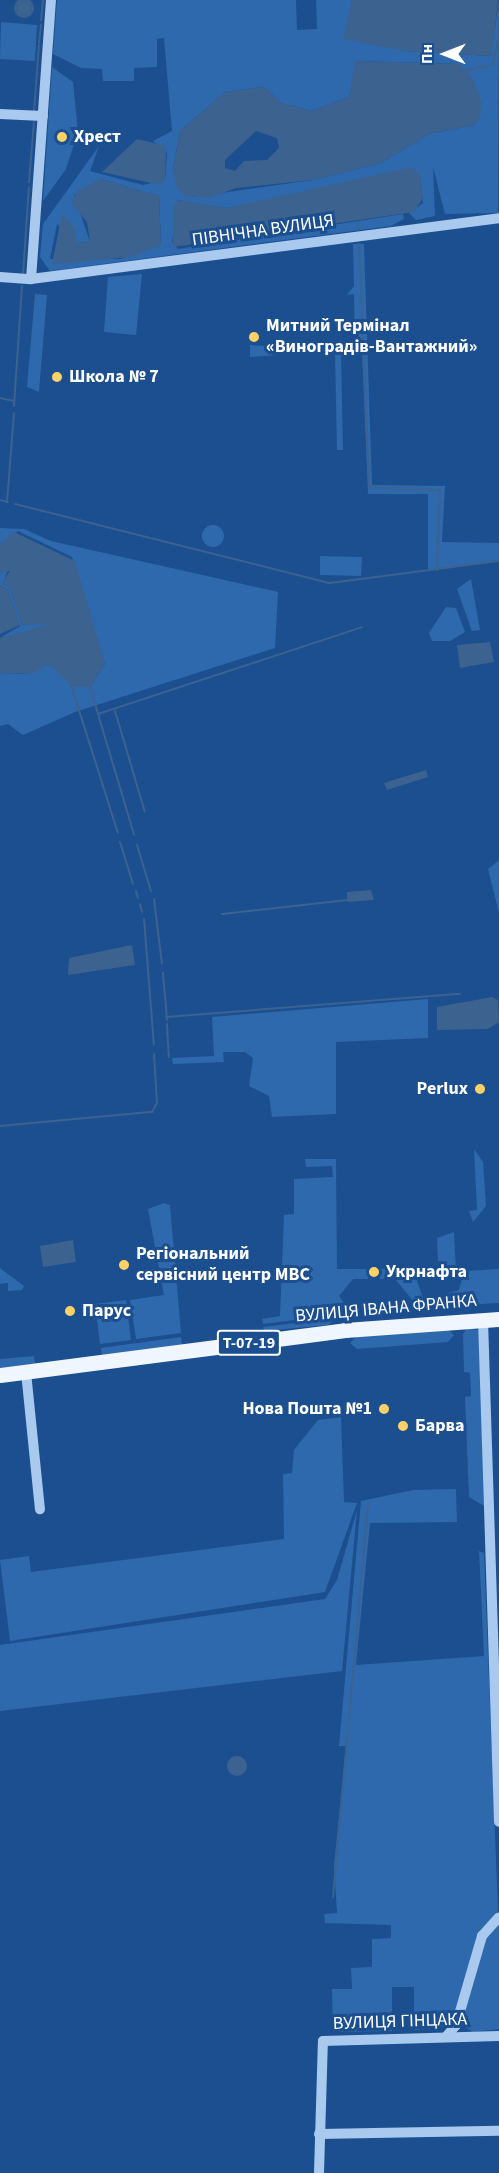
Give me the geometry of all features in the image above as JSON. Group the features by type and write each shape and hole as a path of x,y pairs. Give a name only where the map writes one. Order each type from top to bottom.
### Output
{"main road":[{"name":"ВУЛИЦЯ ІВАНА ФРАНКА","path":"0,1375 345,1330 499,1319"}],"street":[{"path":"32,279 51,0"},
{"path":"0,114 43,116"},
{"name":"ПІВНІЧНА ВУЛИЦЯ","path":"0,277 32,279 499,218"},
{"path":"483,1320 499,1822"},
{"path":"26,1372 40,1509"},
{"path":"446,2037 456,2025 482,1936 499,1917"},
{"name":"ВУЛИЦЯ ГІНЦАКА","path":"319,2134 323,2041 499,2036"},
{"path":"319,2173 319,2134 499,2131"}],"shaded area":[{"path":"20,-2 28,-2 34,4 34,12 28,18 20,18 14,12 14,4"},
{"path":"57,0 296,0 297,30 317,29 316,0 352,0 349,18 376,42 404,51 491,56 499,0 498,213 445,214 433,167 435,216 416,220 409,213 423,203 420,175 225,208 178,200 172,242 178,249 403,214 404,219 391,226 50,271 40,257 43,224 99,146 90,171 143,185 165,180 167,153 153,141 172,131 164,38 157,39 157,67 134,68 134,81 103,81 102,69 81,68 53,54","holes":["356,61 459,64 475,87 474,125 429,134 381,163 313,180 193,197 180,190 173,169 180,131 225,92 264,87 281,103 311,111 349,97","101,179 159,196 161,245 120,259 50,259 57,224 77,243 90,242 74,195"]},
{"path":"352,0 498,0 492,56 404,51 343,39"},
{"path":"1,22 37,25 35,61 0,59"},
{"path":"355,61 459,64 470,74 482,102 480,118 474,125 429,134 381,163 313,180 236,188 209,198 185,196 176,186 173,169 180,131 225,92 264,87 281,103 311,111 349,97","holes":["256,131 277,138 279,148 267,160 244,161 235,171 225,168 225,160"]},
{"path":"52,67 73,82 78,132 66,169 43,201"},
{"path":"137,139 166,146 165,180 160,185 102,172"},
{"path":"412,167 420,175 423,198 414,212 173,247 173,206 179,200 226,208"},
{"path":"101,179 159,196 161,245 131,257 52,264 62,214 74,227 77,243 90,242 87,222 71,203 77,191"},
{"path":"353,244 364,244 372,485 445,486 442,542 499,543 499,560 428,570 428,494 368,494 362,353 355,353 354,294 347,295 354,286"},
{"path":"142,274 136,335 104,332 108,277"},
{"path":"35,294 47,295 39,392 27,387"},
{"path":"250,345 319,350 319,352 250,357"},
{"path":"335,354 341,354 343,450 337,450"},
{"path":"213,525 221,528 224,536 221,544 213,547 205,544 202,536 205,528"},
{"path":"0,528 24,529 51,541 278,592 275,648 75,712 23,735 8,724 0,726 0,673 27,674 48,664 90,687 105,664 72,557 18,531 0,545"},
{"path":"14,532 75,561 105,664 90,687 74,687 48,664 32,674 0,673 0,638 51,624 22,625 10,588 2,582 10,571 0,573 0,545"},
{"path":"320,556 362,557 361,576 320,575"},
{"path":"8,570 3,583 10,588 22,625 48,621 50,626 0,638 20,626 8,590 0,585 0,573"},
{"path":"471,579 480,630 472,631 457,589"},
{"path":"0,585 8,590 20,625 0,634"},
{"path":"446,607 456,608 465,632 450,641 432,641 429,633"},
{"path":"490,642 494,662 460,668 457,645"},
{"path":"426,770 428,777 387,790 384,783"},
{"path":"499,860 499,913 488,869"},
{"path":"371,890 374,900 347,902 347,892"},
{"path":"132,945 135,965 68,975 69,958"},
{"path":"492,997 498,1000 499,1022 488,1029 437,1030 437,1007"},
{"path":"428,999 428,1038 336,1042 336,1114 272,1117 269,1096 249,1086 253,1058 245,1052 223,1052 224,1062 173,1064 172,1058 214,1056 212,1017"},
{"path":"474,1149 483,1162 486,1206 473,1222 469,1211 477,1210"},
{"path":"305,1159 336,1159 337,1269 368,1269 368,1279 353,1279 339,1296 346,1306 340,1314 263,1324 262,1319 280,1316 284,1215 294,1214 294,1179 333,1177 332,1166 306,1167"},
{"path":"164,1203 170,1205 181,1333 136,1339 130,1300 164,1295 148,1209"},
{"path":"454,1232 456,1271 446,1272 445,1262 438,1262 437,1238"},
{"path":"73,1240 76,1262 43,1267 40,1246"},
{"path":"0,1268 24,1286 22,1290 8,1291 8,1283 0,1284"},
{"path":"380,1269 413,1269 426,1307 418,1307 395,1279 380,1279"},
{"path":"499,1269 499,1303 439,1306 439,1296 459,1290 464,1271"},
{"path":"126,1300 131,1340 100,1344 95,1304"},
{"path":"336,1318 328,1325 264,1331 263,1327"},
{"path":"467,1328 479,1330 484,1506 469,1497 465,1397 471,1396 470,1373 464,1372 463,1334"},
{"path":"448,1329 454,1335 448,1342 357,1349 350,1343 357,1336"},
{"path":"181,1337 182,1345 102,1356 101,1348"},
{"path":"34,1356 35,1363 0,1368 0,1359"},
{"path":"341,1417 344,1502 357,1503 325,1592 10,1641 0,1560 29,1556 31,1572 284,1539 283,1474 292,1473 294,1450 318,1420"},
{"path":"456,1489 457,1522 370,1523 356,1665 484,1656 479,1551 484,1553 498,1911 477,1938 450,2026 414,2030 414,1987 392,1987 392,2031 333,2032 332,1989 352,1989 351,1968 372,1967 372,1939 391,1938 391,1925 325,1923 324,1914 337,1913 334,1865 346,1746 339,1746 361,1501 413,1490"},
{"path":"357,1510 342,1671 0,1711 0,1645 325,1599 337,1580"},
{"path":"237,1756 244,1759 247,1766 244,1773 237,1776 230,1773 227,1766 230,1759"},
{"path":"499,1922 499,2029 473,2032 461,2025 481,1945"}],"waterway":[{"path":"41,20 43,0"},
{"path":"39,43 41,25"},
{"path":"467,70 493,65 499,36"},
{"path":"34,111 39,45"},
{"path":"29,182 34,121"},
{"path":"23,274 29,187"},
{"path":"358,222 358,230"},
{"path":"359,244 369,487 440,490 437,570"},
{"path":"14,406 22,286"},
{"path":"0,398 14,401"},
{"path":"7,502 14,413"},
{"path":"0,500 8,502"},
{"path":"15,504 330,583 499,561"},
{"path":"98,714 362,627"},
{"path":"71,685 118,833"},
{"path":"90,687 134,835"},
{"path":"115,711 145,812"},
{"path":"120,842 133,884"},
{"path":"137,845 151,891"},
{"path":"136,891 138,898"},
{"path":"154,899 162,964"},
{"path":"222,914 347,900"},
{"path":"140,904 142,912"},
{"path":"144,919 154,1045"},
{"path":"163,973 167,1020"},
{"path":"166,1017 460,994"},
{"path":"167,1024 169,1057"},
{"path":"0,1126 152,1112 157,1103 154,1054"},
{"path":"333,1897 368,1506"}],"place":[{"name":"Хрест","path":"62,137"},
{"name":"Митний Термінал «Виноградів-Вантажний»","path":"254,337"},
{"name":"Школа № 7","path":"57,377"},
{"name":"Perlux","path":"480,1089"},
{"name":"Регіональний сервісний центр МВС","path":"124,1265"},
{"name":"Укрнафта","path":"374,1272"},
{"name":"Парус","path":"70,1311"},
{"name":"Нова Пошта №1","path":"384,1409"},
{"name":"Барва","path":"403,1426"}]}
